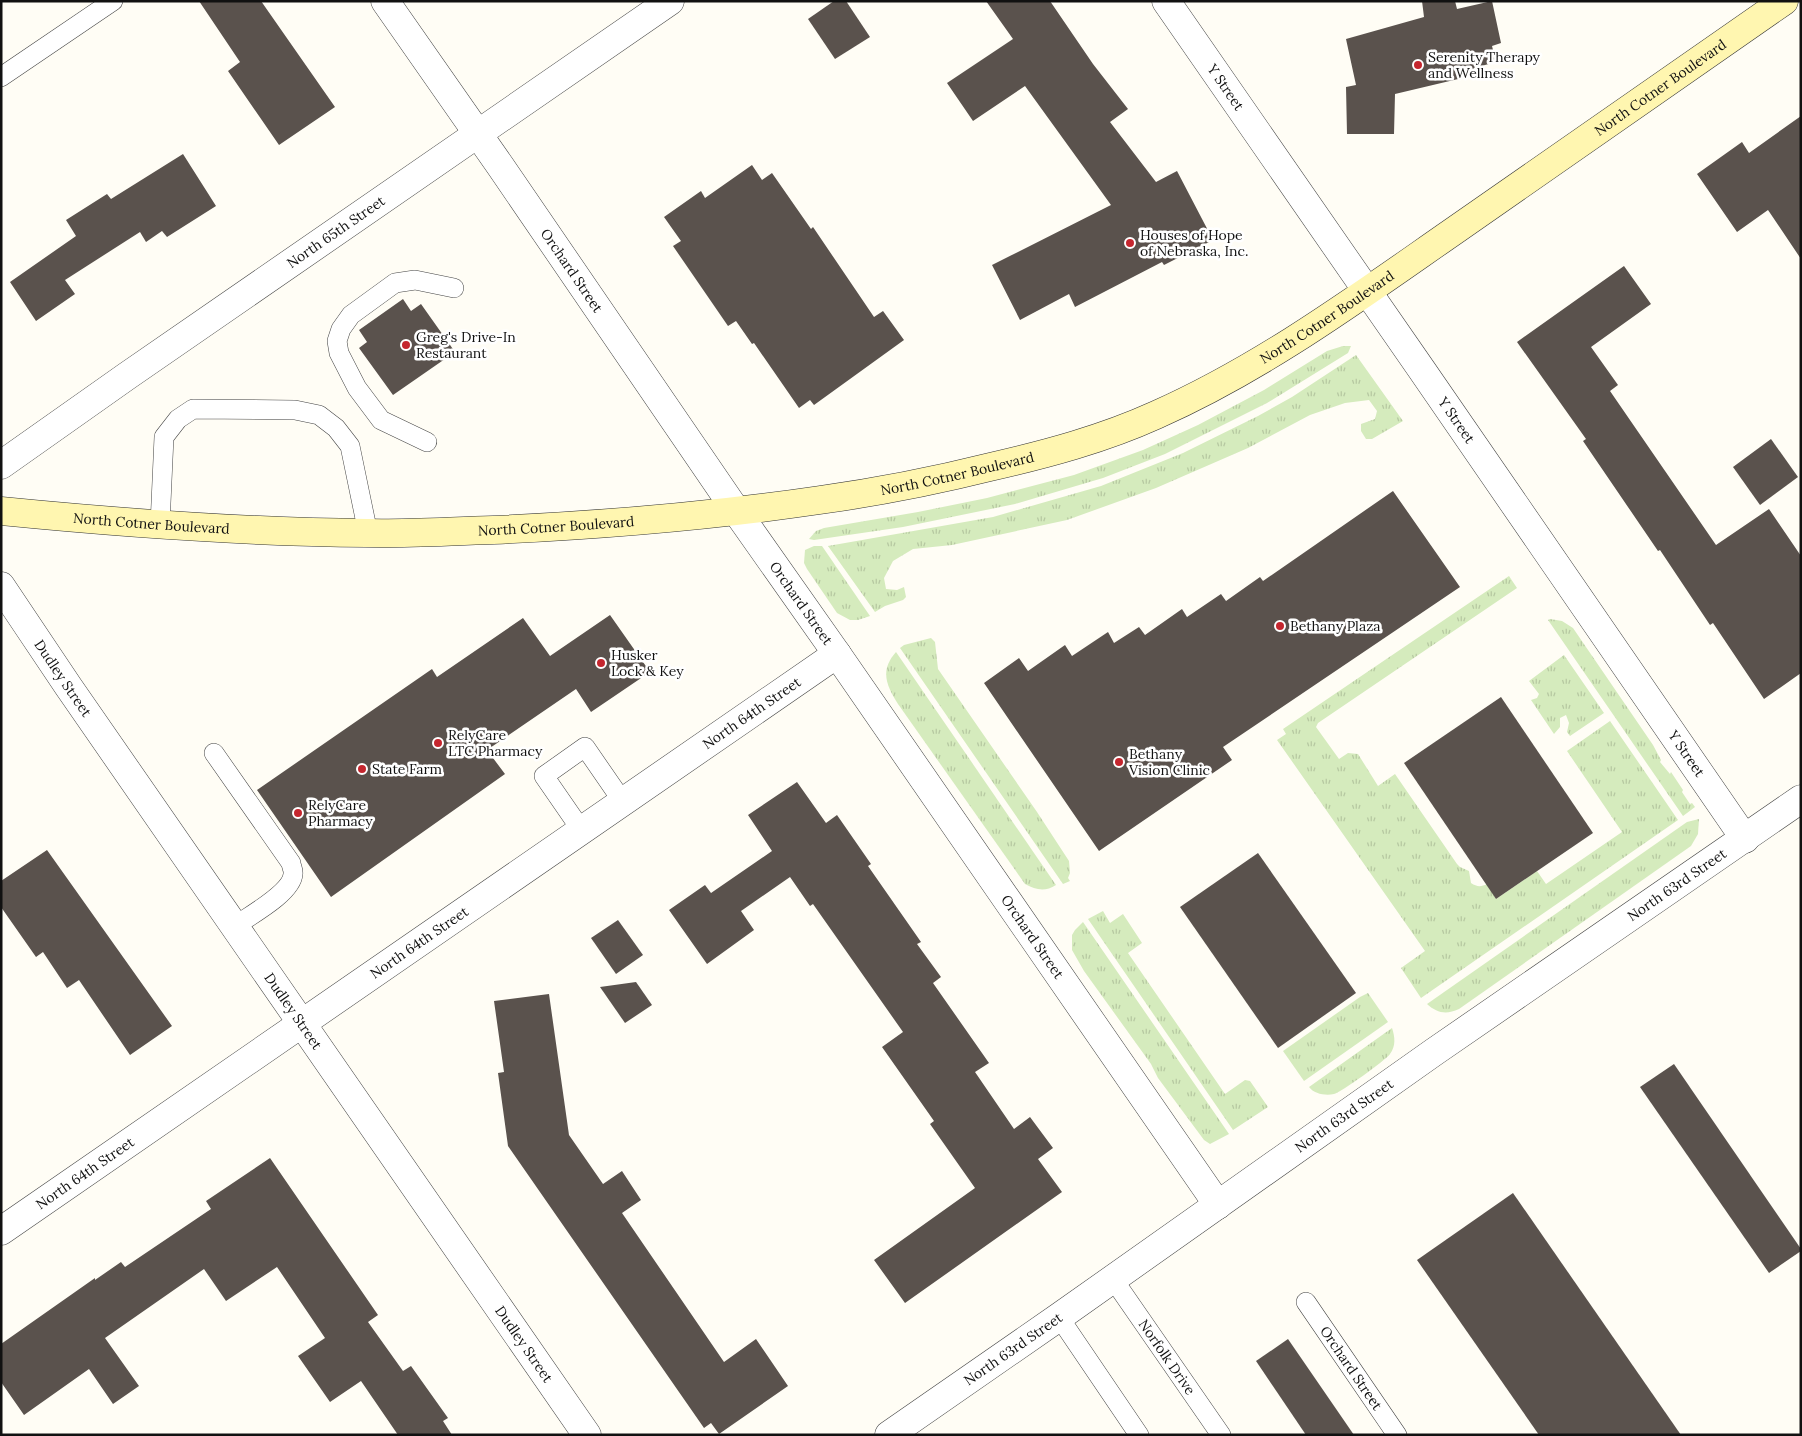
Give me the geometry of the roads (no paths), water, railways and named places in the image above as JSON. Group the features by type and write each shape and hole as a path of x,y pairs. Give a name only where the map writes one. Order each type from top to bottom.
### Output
{"main road":[{"name":"North Cotner Boulevard","path":"1,510 160,525 368,533 527,528 635,521 737,512 870,493 954,476 1096,439 1157,414 1217,385 1275,353 1367,292 1784,1"}],"street":[{"name":"Orchard Street","path":"385,1 1218,1205"},
{"name":"North 65th Street","path":"1,465 670,1"},
{"name":"Y Street","path":"1166,1 1567,578 1745,839"},
{"name":"Dudley Street","path":"1,586 587,1435"},
{"name":"North 64th Street","path":"1,1231 837,654"},
{"name":"North 63rd Street","path":"889,1435 1434,1052 1801,800"}],"lane":[{"path":"1,77 113,1"},
{"path":"427,442 381,420 357,388 339,353 337,341 341,329 350,315 395,283 415,280 454,288"},
{"path":"160,525 164,437 178,419 193,409 295,410 319,415 336,428 350,446 368,533"},
{"path":"582,831 544,776 568,758 585,747 623,802"},
{"path":"214,753 291,863 293,874 288,886 280,894 235,926"},
{"name":"Norfolk Drive","path":"1113,1279 1221,1435"},
{"name":"Orchard Street","path":"1306,1302 1397,1435"},
{"path":"1059,1317 1139,1435"}],"place":[{"name":"Serenity Therapy and Wellness","path":"1418,65"},
{"name":"Houses of Hope of Nebraska, Inc.","path":"1130,243"},
{"name":"Greg's Drive-In Restaurant","path":"406,345"},
{"name":"Bethany Plaza","path":"1280,626"},
{"name":"Husker Lock & Key","path":"601,663"},
{"name":"RelyCare LTC Pharmacy","path":"438,743"},
{"name":"Bethany Vision Clinic","path":"1119,762"},
{"name":"State Farm","path":"362,769"},
{"name":"RelyCare Pharmacy","path":"298,813"}]}
